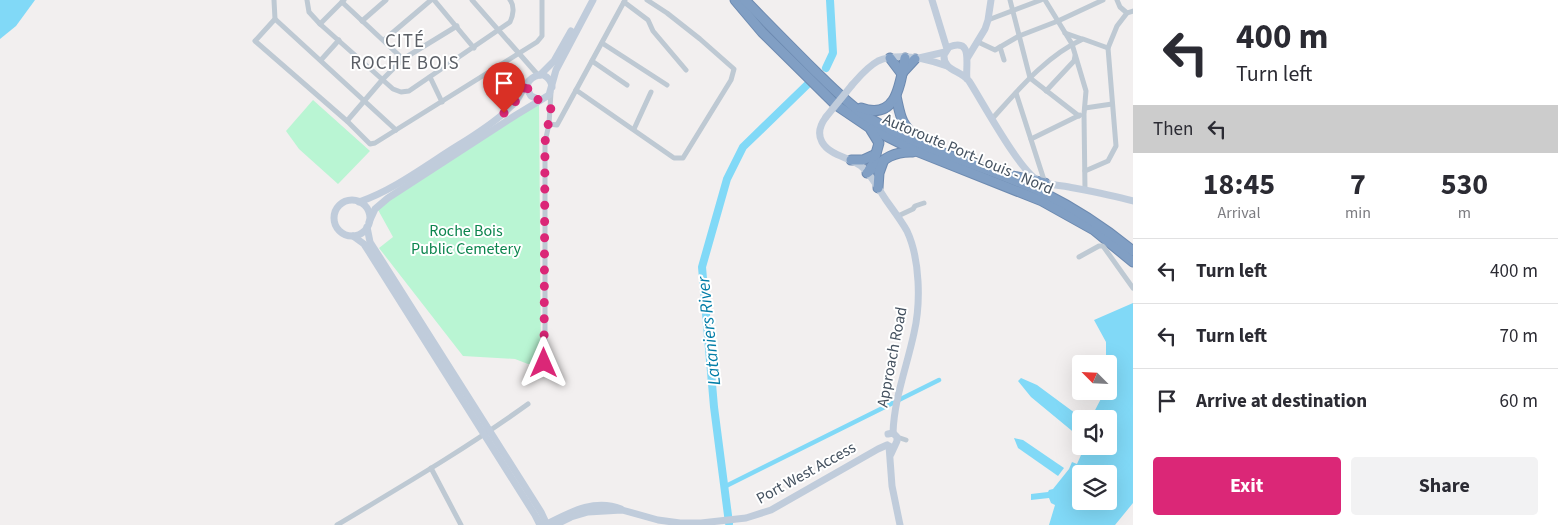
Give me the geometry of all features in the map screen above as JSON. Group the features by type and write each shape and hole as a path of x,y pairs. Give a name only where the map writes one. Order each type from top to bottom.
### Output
{"highway":[{"name":"Autoroute Port-Louis - Nord","path":"735,0 762,32 836,105 870,128 1042,200 1096,226"},
{"path":"746,0 773,30 849,104 921,149"},
{"path":"890,58 902,74"},
{"path":"905,58 896,96 898,109 903,123 921,149"},
{"path":"902,74 916,59"},
{"path":"849,104 876,112 886,108 896,96"},
{"path":"867,173 879,143 870,128"},
{"name":"Autoroute Port-Louis - Nord","path":"921,149 970,164 1042,193 1133,251"},
{"path":"867,173 893,154 921,149"},
{"path":"851,160 863,160 876,154"},
{"path":"878,188 879,173 883,161"},
{"path":"970,164 1045,183"},
{"name":"Autoroute Port-Louis - Nord","path":"1110,237 1133,262"}],"main road":[{"path":"588,0 558,55 549,67 530,80 515,102 492,122 378,195 359,202 349,201 343,203 335,212 334,218 338,229 342,233 353,236 364,244 487,433 541,512 544,525 565,514 593,505 612,506 622,510"},
{"path":"353,236 359,234 368,224 375,209 380,204 549,95 556,70 593,0"},
{"path":"932,0 946,50 944,59 950,68"},
{"path":"950,68 960,69 968,59 988,20 991,0"},
{"path":"942,32 945,38 955,46 963,48 978,42"},
{"path":"916,59 955,46"},
{"path":"963,48 968,59 967,79"},
{"path":"890,58 916,59 962,73 1028,173 1035,179 1045,183 1133,201"},
{"name":"Approach Road","path":"890,58 878,61 869,67 852,85 826,118 820,128 820,136 823,143 835,154 851,160 867,173 898,216 911,242 918,283 915,330 890,440 892,486 900,525"},
{"path":"539,75 549,79 552,89"},
{"path":"530,80 528,92 534,99 541,100"},
{"path":"359,202 368,210 370,242 487,433"},
{"name":"Port West Access","path":"622,510 658,520 680,523 746,518 771,510 878,449 890,440"},
{"path":"555,525 570,517 588,512 622,510"}],"street":[{"path":"274,0 275,18 255,41 347,121 370,144 375,143 519,55 537,42 542,36 542,0"},
{"path":"362,20 386,0"},
{"path":"384,40 432,0 457,26 474,48"},
{"path":"472,0 525,62 539,75"},
{"path":"306,2 309,12 320,24 393,89 401,92 408,91 430,77 510,22 513,16 510,0"},
{"path":"576,90 674,158 683,158 734,74 732,66 707,44 647,0"},
{"path":"1010,0 1030,78 1046,91 1082,113"},
{"path":"988,20 1040,0"},
{"path":"1045,0 1072,44 1086,90 1082,113 1085,190"},
{"path":"978,42 995,50 1019,36 1058,21 1103,0"},
{"path":"1085,170 1108,161 1116,146 1108,48 1118,26 1130,12 1120,7 1117,0"},
{"path":"320,24 343,1 403,59"},
{"path":"549,124 557,125 624,1 648,20 653,31 686,70"},
{"path":"275,18 396,130"},
{"path":"347,121 403,59 457,26"},
{"path":"1065,33 1108,48"},
{"path":"992,119 1030,78 1072,44 1083,39"},
{"path":"321,60 339,40"},
{"path":"602,43 667,85"},
{"path":"1000,47 1004,60"},
{"path":"1046,91 1074,61 1075,56"},
{"path":"592,61 627,85"},
{"path":"525,62 530,73 530,80"},
{"path":"430,77 442,102"},
{"path":"544,363 545,142 551,109 552,89"},
{"path":"634,129 651,92"},
{"path":"1016,93 1045,183"},
{"path":"541,100 551,109"},
{"path":"1031,139 1082,113 1112,104"},
{"path":"898,216 913,209 914,206 924,203"},
{"path":"1079,257 1099,246 1103,246 1133,288"},
{"path":"337,525 487,433 528,404"},
{"path":"890,440 906,440"},
{"path":"431,468 460,525"}],"green space":[{"path":"313,100 370,151 338,184 299,149 286,131"},
{"name":"Roche Bois Public Cemetery","path":"539,103 541,364 528,364 515,359 463,356 379,248 393,237 377,208"}],"water":[{"path":"0,0 35,0 16,26 0,39"},
{"path":"1133,303 1133,503 1115,525 1049,525 1055,505 1051,503 1049,498 1031,500 1031,494 1048,492 1053,489 1069,469 1072,462 1077,464 1081,455 1117,455 1117,410 1095,410 1100,400 1118,400 1118,355 1106,355 1106,342 1094,320"},
{"path":"1021,378 1037,385 1072,411 1072,431 1031,397 1018,381"},
{"path":"1014,438 1023,440 1064,468 1058,476 1018,448"}],"waterway":[{"name":"Lataniers River","path":"826,68 833,53 830,0"},
{"name":"Lataniers River","path":"729,523 714,407 702,267 727,179 743,147 809,83"},
{"path":"724,487 939,380"}],"district":[{"name":"CITÉ ROCHE BOIS","path":"405,52"}],"route":[{"path":"504,113 515,102 529,81 527,89 530,96 534,99 542,100 551,109 545,142 544,363"}]}
